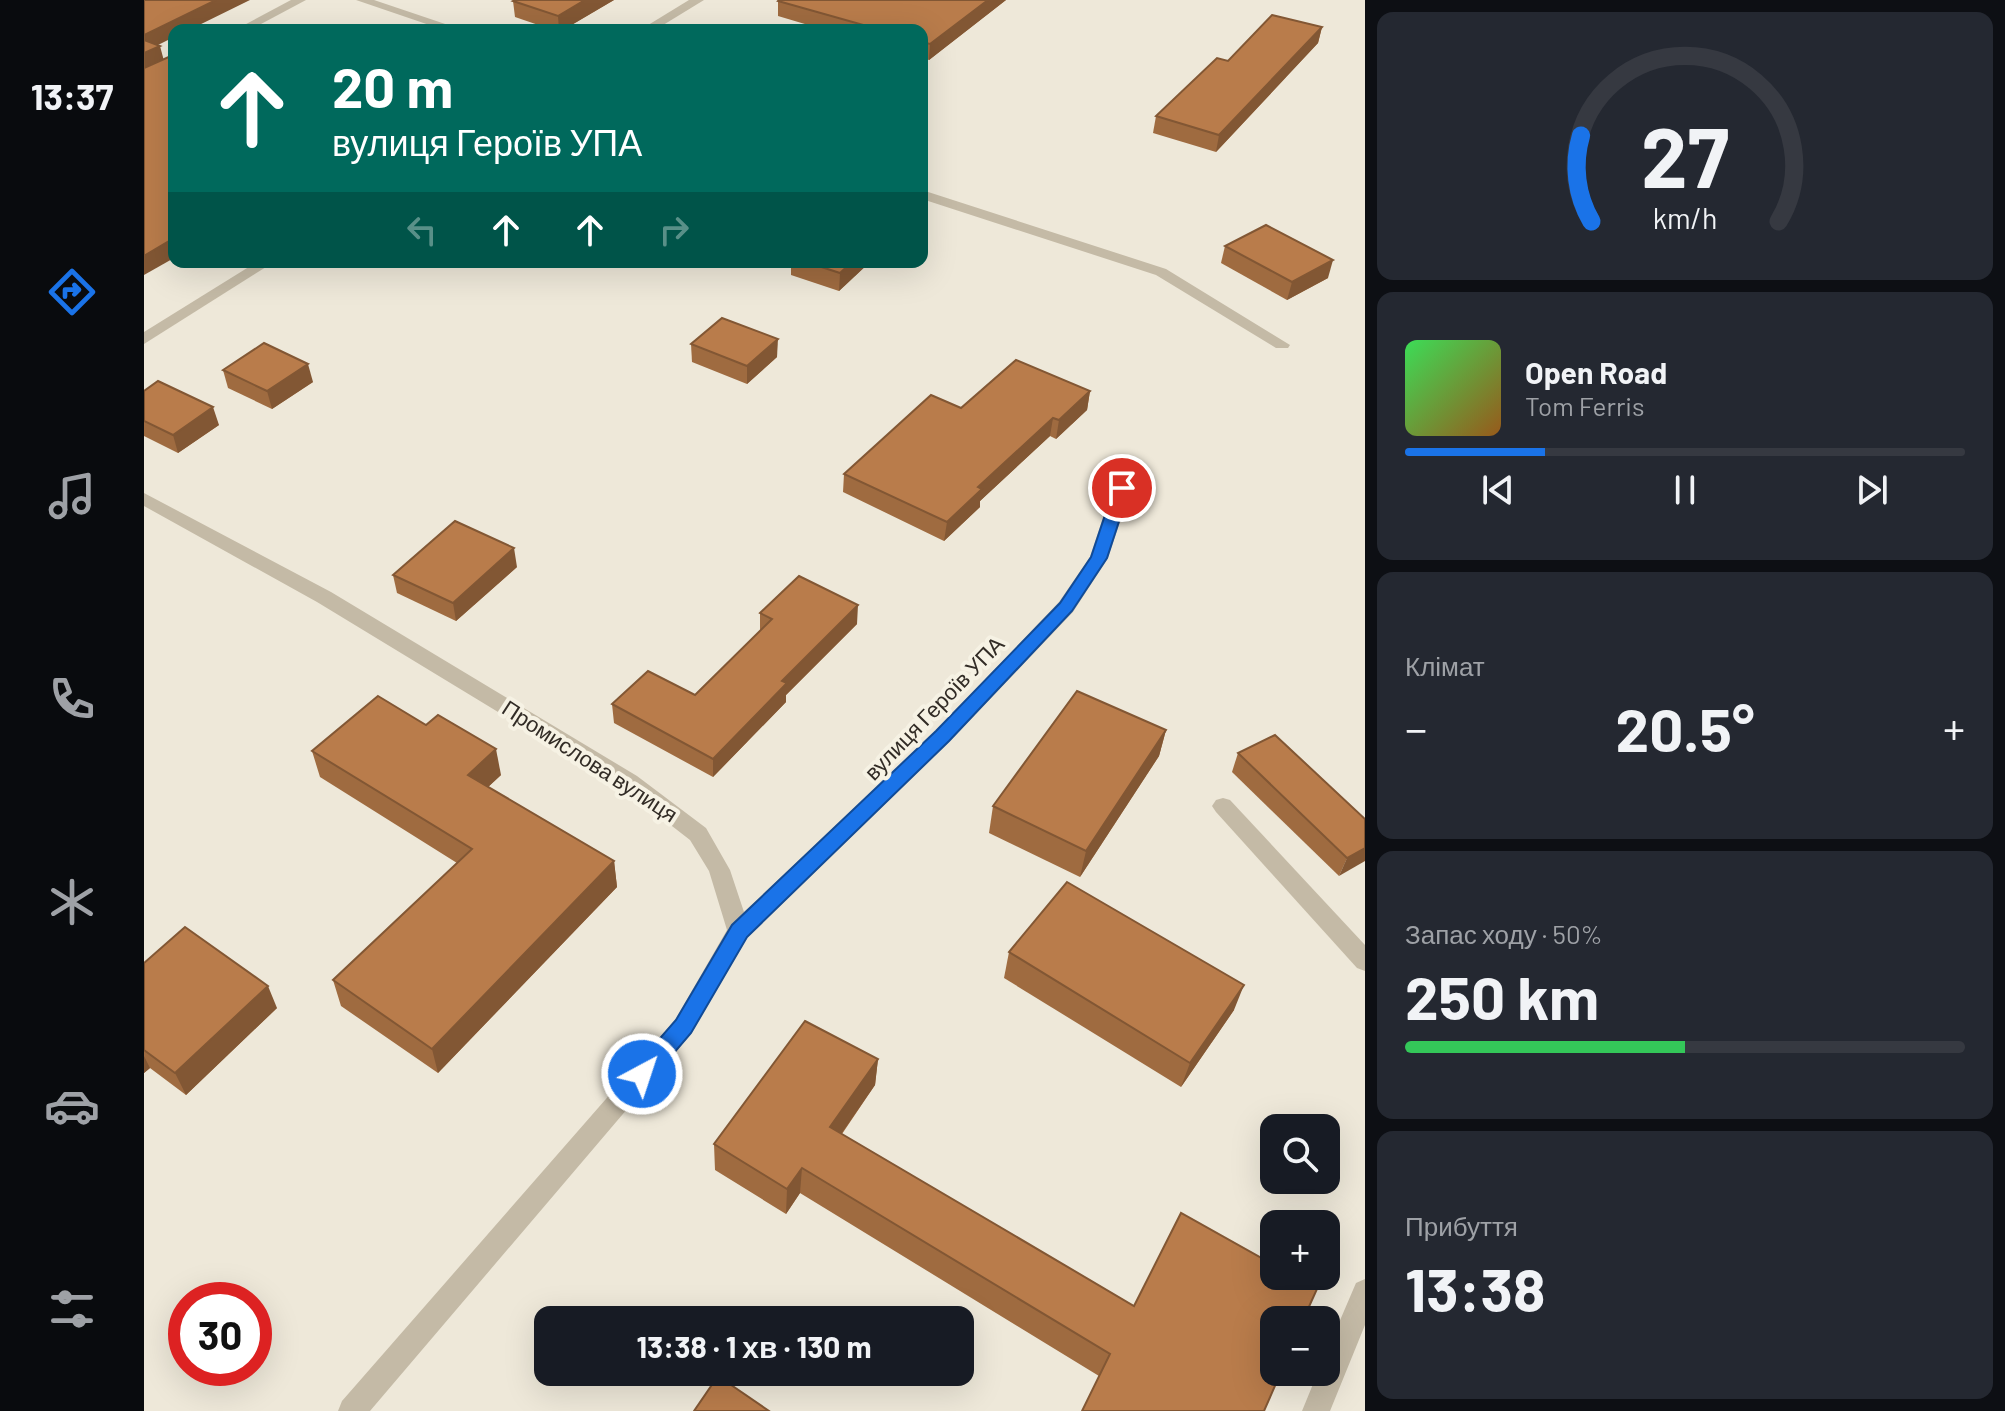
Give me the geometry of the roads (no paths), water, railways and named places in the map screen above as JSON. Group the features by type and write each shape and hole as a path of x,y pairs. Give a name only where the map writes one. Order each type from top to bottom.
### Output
{"street":[{"path":"253,24 300,0"},
{"path":"362,0 438,24"},
{"path":"656,24 698,0"},
{"path":"928,196 1161,272 1282,345"},
{"path":"144,339 257,268"},
{"name":"вулиця Героїв УПА","path":"739,931 943,736 1066,607 1099,558 1122,488"},
{"name":"Промислова вулиця","path":"144,499 324,597 630,782 698,834 719,870 739,931"},
{"path":"1223,806 1365,961"},
{"path":"352,1411 683,1027 739,931"},
{"path":"1316,1411 1365,1292"}]}
